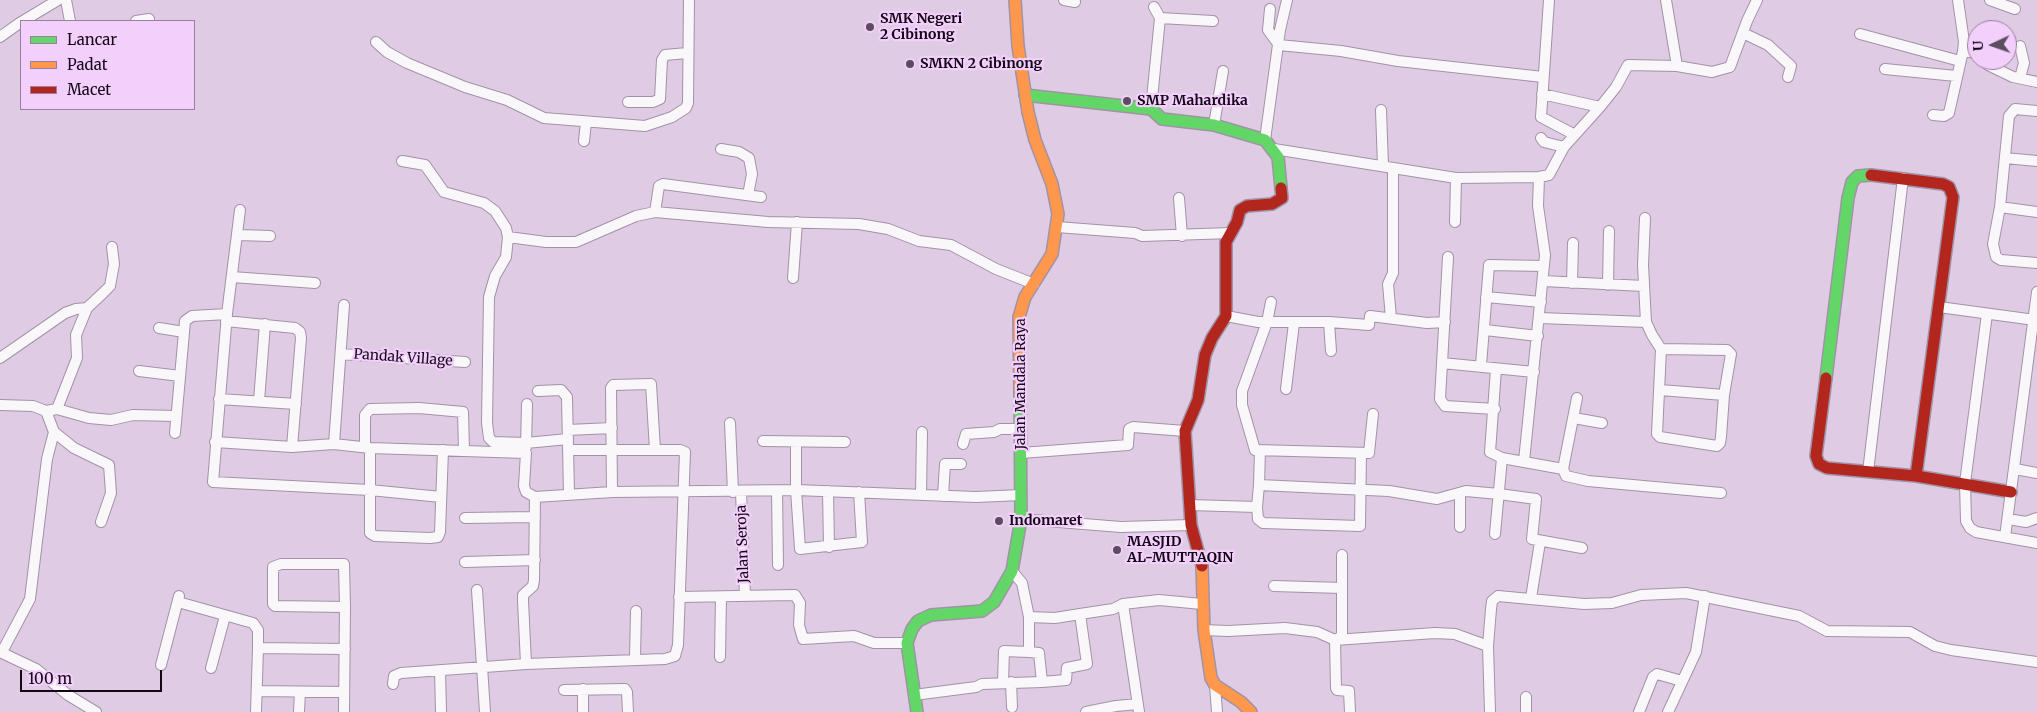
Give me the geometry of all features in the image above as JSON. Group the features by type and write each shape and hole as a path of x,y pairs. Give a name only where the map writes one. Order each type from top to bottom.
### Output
{"street":[{"path":"25,20 58,0"},
{"path":"66,0 70,20"},
{"path":"376,42 387,52 407,63 465,87 508,100 544,118 645,126 659,123 686,108 688,102 689,0"},
{"name":"Jalan Mandala Raya","path":"907,643 912,629 918,621 932,615 982,611 994,602 1012,571 1021,519 1019,317 1025,297 1052,254 1058,227 1056,198 1035,140 1025,95 1018,46 1015,0"},
{"path":"1064,0 1075,2"},
{"path":"1265,140 1287,0"},
{"path":"1549,0 1542,119 1575,135"},
{"path":"1666,0 1676,66"},
{"path":"1274,149 1456,178 1538,177 1549,175 1564,147 1599,109 1616,87 1628,65 1676,66 1704,71 1724,70 1733,62 1757,0"},
{"path":"1933,115 1944,116 1949,113 1964,42 1958,0"},
{"path":"1990,0 2015,9"},
{"path":"1151,110 1160,18 1154,7"},
{"path":"1270,9 1268,30 1279,45 1341,51 1398,61 1543,77"},
{"path":"1160,18 1213,21"},
{"path":"142,20 149,19"},
{"path":"0,37 20,23"},
{"path":"1743,33 1768,45 1791,66 1788,77"},
{"path":"1860,34 1961,56 1967,55"},
{"path":"2020,46 2024,63 2020,78"},
{"path":"628,102 653,102 660,99 662,60 665,55 687,53"},
{"path":"1885,69 1956,76"},
{"path":"2000,70 2037,82"},
{"path":"1214,125 1224,71"},
{"path":"1542,94 1599,109"},
{"path":"1025,95 1151,110 1162,119 1214,125 1265,140 1274,149 1278,157 1282,198 1272,204 1247,206 1240,210 1226,242 1226,316 1212,338 1205,355 1198,400 1185,431 1191,525 1202,568 1204,630 1211,678 1215,685 1251,712"},
{"path":"1558,103 1599,109"},
{"path":"2037,111 2021,109 2012,112 2009,116 2000,207 1993,244 1996,257 2001,260 2037,263"},
{"path":"1381,110 1388,167 1393,273 1388,284 1391,318"},
{"path":"584,141 586,122"},
{"path":"1541,138 1544,142 1564,147"},
{"path":"721,149 739,152 749,158 752,174 748,195"},
{"path":"2005,158 2037,161"},
{"path":"402,161 422,164 428,167 444,192 474,199 489,206 506,228 508,237 506,257 495,276 489,297 487,435 493,442 526,448"},
{"path":"1916,476 1953,208 1952,190 1943,184 1903,178 1874,175 1858,176 1852,182 1848,198 1816,456 1819,464 1827,468 1916,476 2012,492"},
{"path":"1524,461 1540,318 1545,246 1538,206 1538,177"},
{"path":"1455,222 1456,178"},
{"path":"1868,472 1903,178"},
{"path":"655,212 659,186 663,184 762,197"},
{"path":"1179,198 1182,236"},
{"path":"2000,207 2037,212"},
{"path":"240,210 226,317 218,399 212,478 216,484 370,490 441,497"},
{"path":"508,237 546,242 576,242 636,216 655,212 768,222 875,226 919,241 951,245 996,269 1034,284"},
{"path":"1645,218 1644,286 1646,322 1661,349 1660,390 1656,430 1660,437 1717,446 1720,443 1721,437 1724,395 1732,357 1730,352 1661,349"},
{"path":"793,278 797,222"},
{"path":"1058,227 1135,233 1142,236 1231,233"},
{"path":"1608,285 1609,231"},
{"path":"237,234 270,236"},
{"path":"1572,283 1573,243"},
{"path":"57,409 77,358 76,335 87,308 110,286 114,264 112,247"},
{"path":"1448,257 1442,363 1442,404 1445,406 1495,409"},
{"path":"1481,365 1490,265 1544,266"},
{"path":"232,277 314,283"},
{"path":"1543,281 1644,286"},
{"path":"2005,537 2035,320 2037,292"},
{"path":"1486,298 1541,302"},
{"path":"1271,302 1267,322 1242,391 1242,405 1252,446 1255,450 1369,454 1373,414"},
{"name":"Pandak Village","path":"334,444 344,305"},
{"path":"1939,306 2035,320"},
{"path":"0,358 65,313 87,308"},
{"path":"1986,314 1965,483 1964,509 1966,521 1970,528 1976,532 2037,543"},
{"path":"175,433 185,321 189,316 226,317 295,328 300,332 302,338 292,447"},
{"path":"1226,316 1242,320 1294,323 1329,322 1369,325 1370,316 1445,322"},
{"path":"1540,318 1646,322"},
{"path":"1329,322 1331,351"},
{"path":"1286,389 1294,323"},
{"path":"259,401 265,324"},
{"path":"160,328 184,332"},
{"path":"1484,330 1538,336"},
{"name":"Pandak Village","path":"341,354 466,362"},
{"path":"1442,363 1481,365 1496,369 1534,372"},
{"path":"1496,369 1495,409 1490,452 1502,458 1563,469"},
{"path":"139,371 180,376"},
{"path":"612,492 611,388 613,385 651,384 655,450"},
{"path":"538,391 561,390 566,393 569,494"},
{"path":"1660,390 1724,395"},
{"path":"1577,398 1563,469 1566,476 1588,480 1721,493"},
{"path":"218,399 296,404"},
{"path":"527,404 524,486 526,492 534,497 612,492 796,490 943,496 1021,495"},
{"path":"0,405 33,406 46,411 57,409 89,418 111,420 133,415 176,416"},
{"path":"443,450 440,532 438,537 375,536 369,530 370,490 366,415 370,409 419,408 463,412 464,450"},
{"path":"46,411 54,432 74,448 109,465 110,493 101,522"},
{"path":"1574,418 1602,423"},
{"name":"Jalan Seroja","path":"730,423 745,596"},
{"path":"1021,453 1129,444 1129,429 1133,427 1185,431"},
{"path":"215,442 292,447 334,444 367,448 443,450 526,448 612,428"},
{"path":"963,444 966,434 1020,428"},
{"path":"54,432 47,459 30,599 1,652 36,669 68,695 96,712"},
{"path":"921,495 922,432"},
{"path":"393,684 396,674 526,664 665,659 675,656 678,645 685,452 680,450 612,450 568,439"},
{"path":"763,441 845,442"},
{"path":"796,442 798,546 803,549 862,542 859,492"},
{"path":"1260,450 1257,508 1258,519 1263,523 1360,526 1361,453"},
{"path":"1495,534 1502,458"},
{"path":"943,496 944,464 961,464"},
{"path":"2015,469 2037,473"},
{"path":"1259,485 1361,489 1437,499 1466,491 1536,499 1532,539 1540,542 1582,548"},
{"path":"776,491 778,565"},
{"path":"828,491 829,547"},
{"path":"1460,493 1460,527"},
{"path":"526,664 523,595 533,586 535,560 534,497"},
{"path":"1190,505 1257,508"},
{"path":"465,518 535,517"},
{"path":"2008,519 2026,522 2037,518"},
{"path":"1021,519 1121,527 1191,525"},
{"path":"1531,598 1540,542"},
{"path":"1335,640 1342,636 1342,555"},
{"path":"465,562 535,560"},
{"path":"344,712 345,649 345,607 345,566 342,562 281,564 273,567 273,604 275,606 345,607"},
{"path":"1012,571 1022,583 1028,617 1029,652"},
{"path":"1274,586 1342,588"},
{"path":"478,590 485,712"},
{"path":"1490,712 1488,646 1494,598 1498,596 1584,604 1612,603 1642,595 1686,593 1799,616 1827,631 1910,632 1935,646 1951,650 2037,662"},
{"path":"679,597 795,595 800,603 799,626 801,634 807,640 854,636 874,643 907,643 917,712"},
{"path":"1668,712 1696,652 1705,596"},
{"path":"720,657 721,597"},
{"path":"161,665 179,599 256,626 258,648 256,712"},
{"path":"1028,617 1055,618 1112,609 1122,604 1159,600 1202,604"},
{"path":"1086,712 1116,706 1138,708 1122,604"},
{"path":"635,659 636,611"},
{"path":"914,695 1007,682 1066,680 1067,668 1087,664 1080,614"},
{"path":"211,668 225,616"},
{"path":"1204,630 1228,631 1285,628 1317,632 1335,640 1442,633 1455,634 1488,646"},
{"path":"1335,640 1336,688 1349,691 1350,712"},
{"path":"258,648 345,649"},
{"path":"1012,707 1004,651 1039,653 1042,682"},
{"path":"440,670 441,712"},
{"path":"1639,712 1652,677 1657,674 1682,681"},
{"path":"1215,685 1217,712"},
{"path":"564,690 625,689 627,692 628,712"},
{"path":"583,690 583,712"},
{"path":"257,691 344,692"},
{"path":"299,712 300,692"},
{"path":"1526,697 1526,712"}],"traffic: fast":[{"path":"1025,95 1151,109 1162,119 1214,125 1265,140 1278,157 1281,188"},
{"path":"1826,378 1848,198 1852,182 1858,176 1871,175"},
{"path":"917,712 907,643 912,629 918,621 931,615 982,611 994,602 1012,571 1021,519 1020,393"}],"traffic: slow":[{"path":"1015,0 1018,46 1028,112 1035,140 1052,184 1058,214 1052,254 1025,297 1019,317 1020,393"},
{"path":"1202,566 1204,630 1211,678 1215,685 1241,702 1251,712"}],"traffic: jam":[{"path":"1871,175 1943,184 1949,187 1953,197 1916,476"},
{"path":"1202,566 1191,525 1185,431 1198,400 1205,355 1212,338 1226,316 1226,242 1237,222 1240,210 1247,206 1272,204 1282,198 1281,188"},
{"path":"1826,378 1816,456 1819,464 1827,468 1916,476 2011,492"}],"place":[{"name":"SMK Negeri 2 Cibinong","path":"870,27"},
{"name":"SMKN 2 Cibinong","path":"910,64"},
{"name":"SMP Mahardika","path":"1127,101"},
{"name":"Indomaret","path":"999,521"},
{"name":"MASJID AL-MUTTAQIN","path":"1117,550"}]}
